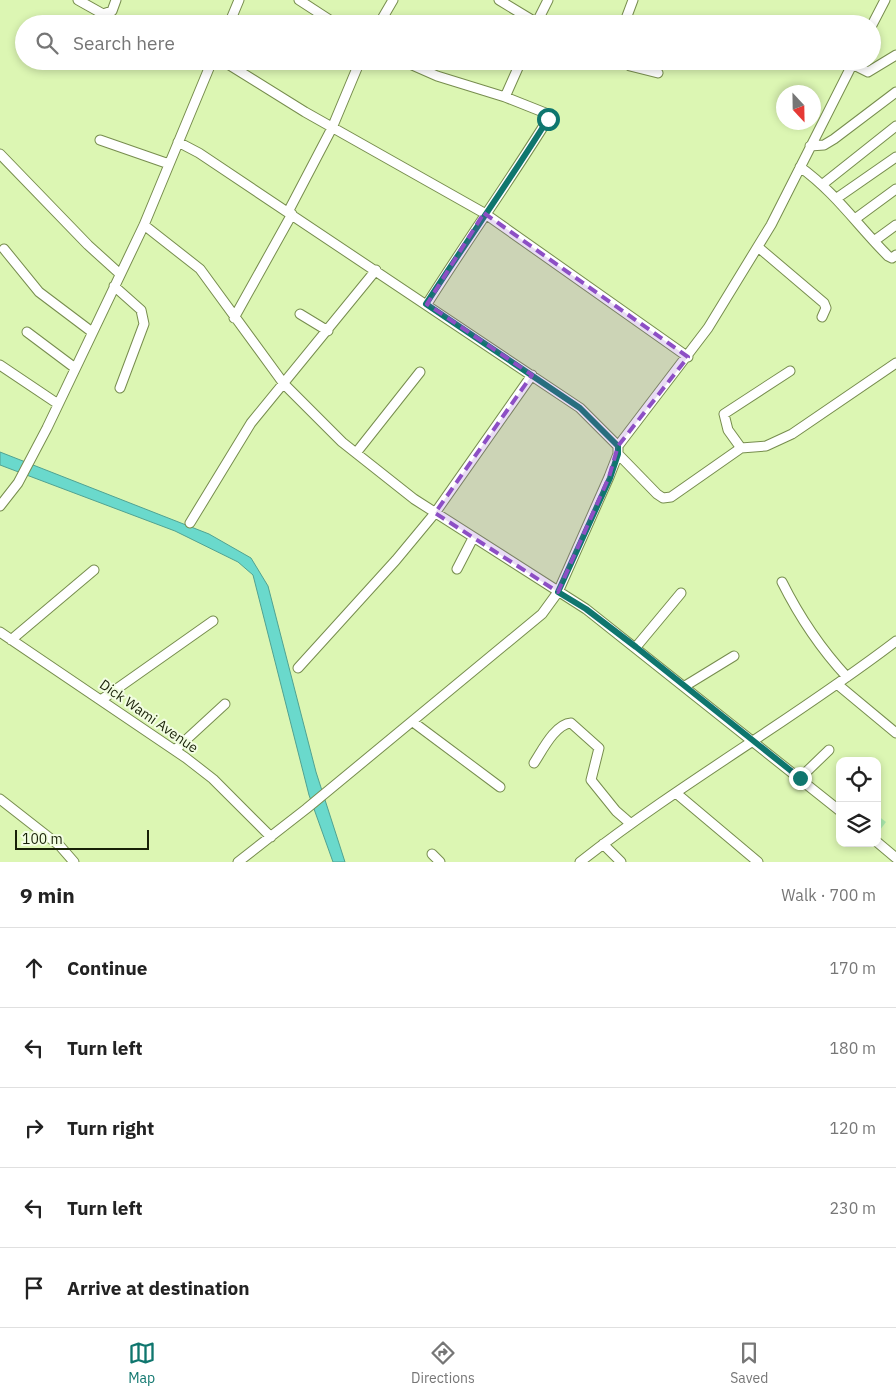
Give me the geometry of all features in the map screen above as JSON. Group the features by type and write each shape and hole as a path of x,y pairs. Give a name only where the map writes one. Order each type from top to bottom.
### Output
{"street":[{"path":"78,0 103,14 112,11 116,0"},
{"path":"233,15 239,0"},
{"path":"299,0 322,15"},
{"path":"384,15 393,0"},
{"path":"499,0 524,15"},
{"path":"541,15 548,0"},
{"path":"627,15 632,0"},
{"path":"877,15 885,0"},
{"path":"881,64 896,55"},
{"path":"1,504 18,483 27,466 144,225 208,70"},
{"path":"238,70 332,128 484,213 688,357"},
{"path":"234,318 290,213 332,128 356,70"},
{"path":"426,70 548,114 548,119 508,182 484,213 426,304"},
{"path":"505,97 517,70"},
{"path":"646,70 658,73"},
{"path":"238,862 413,722 542,614 558,592 618,450 688,357 758,247 849,70"},
{"path":"810,146 824,145 834,139 896,92"},
{"path":"823,184 896,126"},
{"path":"100,140 169,164"},
{"path":"178,142 198,152 580,408 663,498 671,497 741,448 766,446 792,434 896,363"},
{"path":"0,154 88,246 120,274"},
{"path":"837,198 896,157"},
{"path":"800,167 823,184 837,198 888,256 892,258 896,255"},
{"path":"855,219 896,189"},
{"path":"144,225 166,240 200,270 284,384 342,442 435,513 586,609 836,808"},
{"path":"874,241 896,225"},
{"path":"758,247 824,303 826,308 822,316"},
{"path":"4,249 39,292 92,332"},
{"path":"190,523 251,423 376,270"},
{"path":"114,286 141,310 144,324 120,388"},
{"path":"300,314 328,331"},
{"path":"27,332 75,368"},
{"path":"0,364 58,404"},
{"path":"741,448 728,430 724,414 790,371"},
{"path":"356,453 420,372"},
{"path":"298,668 435,513 532,375"},
{"path":"457,570 473,538"},
{"path":"11,640 94,570"},
{"path":"782,582 791,601 821,647 847,677"},
{"path":"636,647 681,593"},
{"path":"101,700 213,621"},
{"name":"Dick Wami Avenue","path":"0,632 175,750 213,779 271,837"},
{"path":"580,862 631,824 838,684 896,641"},
{"path":"685,686 734,656"},
{"path":"838,684 896,733"},
{"path":"175,750 225,704"},
{"path":"413,722 500,787"},
{"path":"534,763 546,744 564,724 571,723 600,748 591,780 616,811 631,824"},
{"path":"800,778 829,750"},
{"path":"676,794 758,862"},
{"path":"0,799 60,846 74,862"},
{"path":"603,844 621,862"},
{"path":"881,845 896,858"},
{"path":"432,854 440,862"}],"highlighted area":[{"path":"484,213 688,357 618,446 609,477 558,592 435,513 532,375 427,304"}],"water":[{"path":"0,452 209,534 251,558 268,586 316,772 345,862 333,862 309,795 253,575 238,562 175,531 0,465"}],"building":[{"path":"881,818 886,822 881,829"}],"route":[{"path":"548,119 508,182 484,213 426,304 580,408 618,446 618,454 610,478 558,592 586,609 636,647 800,778"}]}
